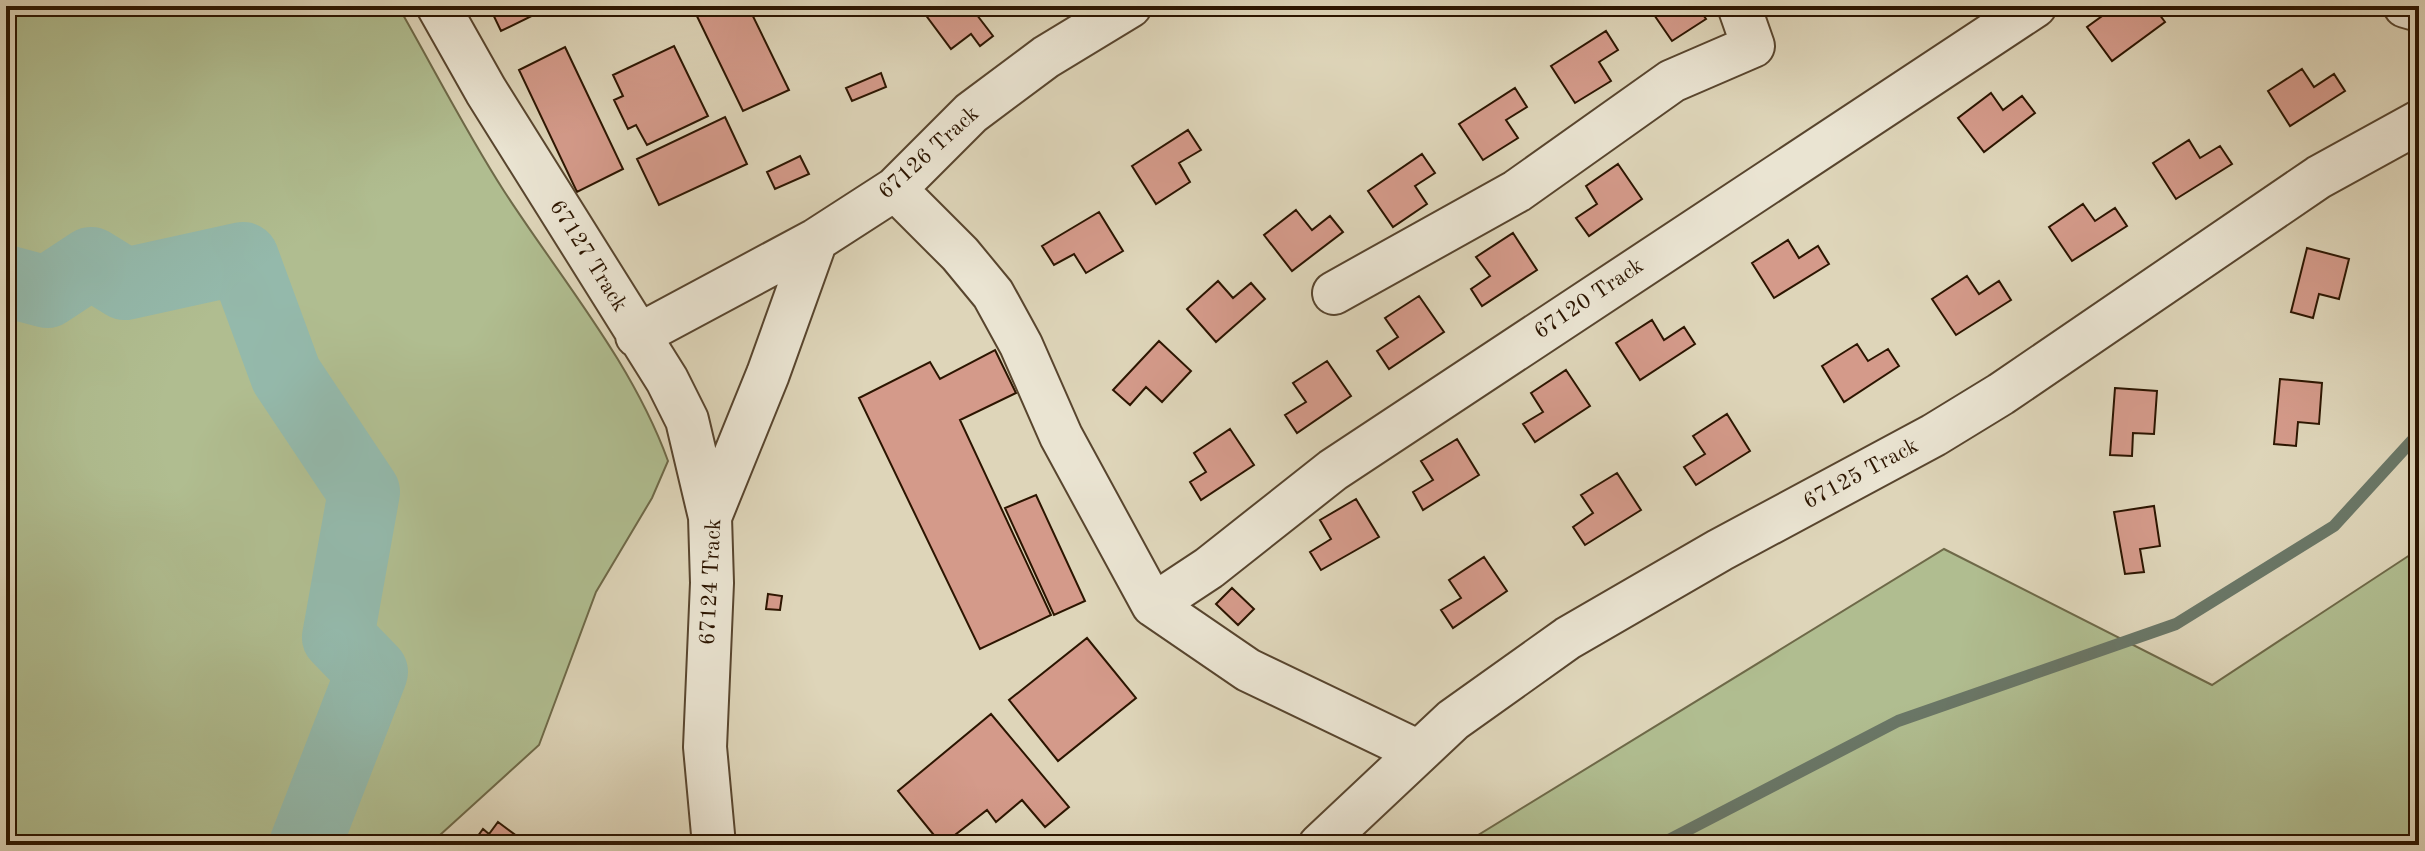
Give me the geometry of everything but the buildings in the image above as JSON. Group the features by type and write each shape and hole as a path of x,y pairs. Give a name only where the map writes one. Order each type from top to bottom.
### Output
{"street":[{"name":"67127 Track","path":"438,6 637,336 667,380 687,420 710,517"},
{"name":"67126 Track","path":"637,336 816,240 895,189 971,113 1046,57 1130,6"},
{"path":"1334,293 1517,191 1672,81 1753,46 1739,6"},
{"name":"67120 Track","path":"1153,605 1209,568 1333,470 2035,6"},
{"path":"2405,6 2419,10"},
{"name":"67125 Track","path":"1320,845 1453,720 1568,638 1720,550 1934,435 2001,394 2319,177 2419,122"},
{"path":"895,189 960,254 993,294 1021,345 1061,436 1153,605 1248,670 1417,751"},
{"name":"67124 Track","path":"714,845 705,747 712,583 710,517 768,374 816,240"}],"green space":[{"path":"6,6 398,6 490,169 594,322 635,389 668,461 652,498 596,592 539,745 429,845 6,845"},
{"path":"1944,549 2212,685 2419,549 2419,845 1462,845"}],"waterway":[{"path":"6,281 47,292 91,263 125,284 243,258 286,375 364,492 338,637 372,672 305,845"},
{"path":"1659,845 1898,721 2176,624 2334,526 2419,433"}]}
